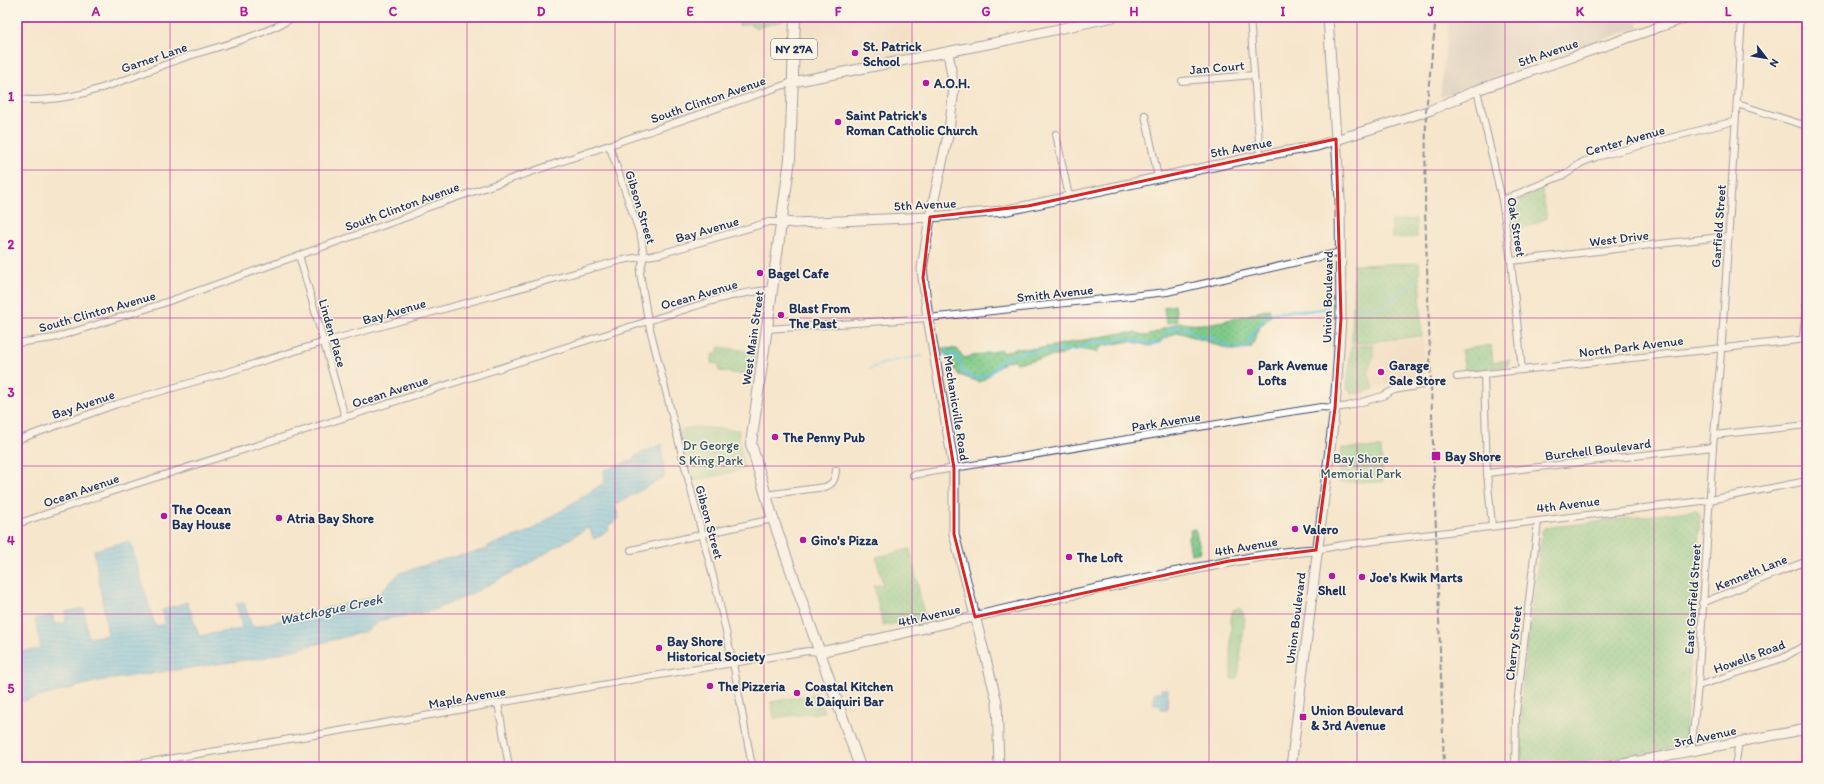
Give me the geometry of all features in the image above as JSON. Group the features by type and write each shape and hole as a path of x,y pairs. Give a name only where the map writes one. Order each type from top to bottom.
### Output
{"main road":[{"name":"West Main Street","path":"795,17 790,159 751,444 765,495 820,652"},
{"path":"793,82 948,52 1113,17"},
{"name":"Union Boulevard","path":"1291,767 1316,550 1335,408 1341,318 1341,252 1336,139 1328,17"},
{"name":"5th Avenue","path":"782,222 795,223 930,217 1003,211 1158,177 1260,156 1318,146 1336,139 1431,110 1478,90 1666,21 1688,17"},
{"name":"Mechanicville Road","path":"948,52 954,88 949,131 930,217 922,269 928,318 954,468 954,534 997,702 999,767"},
{"name":"4th Avenue","path":"820,652 1122,582 1229,561 1296,551 1316,550"},
{"name":"NY 27A","path":"820,652 860,767"},
{"name":"3rd Avenue","path":"1607,767 1807,729"}],"street":[{"name":"Garner Lane","path":"17,99 47,101 68,98 93,91 186,57 237,42 277,27 294,17"},
{"path":"1250,17 1260,156"},
{"name":"Garfield Street","path":"1713,447 1729,236 1742,17"},
{"name":"Jan Court","path":"1182,81 1254,74"},
{"name":"South Clinton Avenue","path":"17,343 54,338 158,305 410,216 426,208 793,82"},
{"name":"Oak Street","path":"1478,90 1502,200 1511,261 1522,370"},
{"path":"1736,104 1807,126"},
{"path":"1145,115 1158,177"},
{"name":"Center Avenue","path":"1502,200 1566,174 1581,163 1596,157 1735,121"},
{"path":"1056,134 1069,197"},
{"name":"Gibson Street","path":"609,145 641,237 644,256 640,274 648,321 703,535 733,663 751,761 755,767"},
{"name":"Bay Avenue","path":"17,440 117,404 324,342 622,260 660,254 769,222 782,222"},
{"name":"West Drive","path":"1511,261 1729,236"},
{"name":"Smith Avenue","path":"767,329 928,318 1167,292 1341,252"},
{"name":"Linden Place","path":"299,255 345,417"},
{"name":"Ocean Avenue","path":"17,524 107,492 719,298 752,291 771,290"},
{"path":"1805,339 1807,294"},
{"name":"North Park Avenue","path":"1458,377 1805,339"},
{"path":"1484,374 1487,473 1492,526"},
{"name":"Park Avenue","path":"913,475 1313,408 1335,408 1383,396 1394,390 1422,385"},
{"path":"1714,435 1807,425"},
{"name":"Burchell Boulevard","path":"1487,473 1713,447"},
{"name":"East Garfield Street","path":"1691,752 1698,686 1702,603 1713,447"},
{"path":"765,495 825,487 832,484 836,478 836,470"},
{"name":"4th Avenue","path":"1316,550 1342,545 1710,500 1807,481"},
{"path":"631,550 773,519"},
{"name":"Cherry Street","path":"1515,767 1516,714 1538,521"},
{"name":"Kenneth Lane","path":"1702,603 1807,561"},
{"name":"Howells Road","path":"1698,686 1783,658 1807,644"},
{"name":"Maple Avenue","path":"118,767 733,663 808,651 820,652"},
{"path":"498,703 509,767"},
{"path":"1735,767 1739,742"}],"highlighted area":[{"path":"1336,139 1341,318 1335,408 1316,550 1229,561 975,617 954,534 954,468 923,278 930,217 1028,206"}],"shaded area":[{"name":"St. Patrick School","path":"795,17 910,17 918,57 793,82"},
{"path":"1449,17 1638,17 1639,27 1440,97"},
{"path":"1423,338 1424,376 1391,382 1374,389 1368,372 1371,368 1373,344"}],"green space":[{"path":"744,17 783,17 783,21 755,28 754,25 751,26 750,23 739,26 737,19"},
{"path":"1542,190 1547,218 1513,233 1510,205"},
{"path":"1416,219 1417,237 1392,238 1392,221"},
{"path":"1419,263 1422,336 1352,344 1354,265"},
{"path":"1175,305 1177,321 1166,323 1164,307"},
{"path":"1269,309 1271,315 1260,327 1251,348 1232,350 1178,332 1150,346 1130,341 1102,346 1097,352 1073,348 1062,355 1016,363 1015,360 1010,360 1001,365 980,382 959,375 942,348 957,349 964,358 1001,350 1004,353 1013,349 1042,348 1122,333 1137,333 1147,336 1180,322 1189,324 1212,323"},
{"path":"1373,344 1373,357 1368,372 1374,389 1358,394 1352,393 1347,388 1351,347"},
{"path":"1491,345 1493,362 1510,360 1507,366 1465,371 1461,350"},
{"path":"719,347 755,352 752,376 719,371 719,364 711,363 713,353 717,354"},
{"name":"Dr George S King Park","path":"696,427 739,430 739,441 745,469 694,481 681,432 683,429"},
{"name":"Bay Shore Memorial Park","path":"1342,448 1381,448 1383,482 1339,482"},
{"path":"1697,510 1700,516 1685,733 1683,741 1677,747 1559,767 1521,767 1522,689 1542,532 1544,528"},
{"path":"1195,529 1201,552 1191,554 1188,537 1191,536 1190,530"},
{"path":"910,549 925,619 883,626 874,586 883,584 876,557"},
{"path":"1239,608 1245,618 1238,676 1234,680 1231,678 1231,616 1233,610"},
{"path":"817,693 824,712 774,718 771,702"}],"water":[{"path":"662,444 664,477 615,505 619,518 608,526 609,530 594,539 589,527 528,564 471,594 432,611 381,620 366,631 266,657 98,681 17,703 17,652 41,649 35,619 53,615 54,624 66,623 65,612 84,608 88,638 108,635 94,550 130,541 155,626 166,624 162,610 187,602 199,636 241,629 242,626 236,604 244,603 251,624 254,627 376,596 400,573 445,559 488,549 488,546 530,531 605,482 604,470 634,460 635,456"},
{"path":"1161,689 1168,689 1167,709 1161,709 1161,705 1154,705 1154,693 1161,693"}],"waterway":[{"name":"Watchogue Creek","path":"1355,308 1375,309 1388,305 1399,293 1412,285 1417,276"},
{"name":"Watchogue Creek","path":"943,354 949,353 958,357 963,373 977,378 991,373 1003,359 1023,352 1076,350 1093,342 1113,342 1122,338 1154,344 1162,341 1174,327 1187,329 1199,336 1215,339 1227,347 1243,349 1248,346 1252,333 1260,326 1263,318 1270,313 1294,310 1307,311 1327,308"},
{"name":"Watchogue Creek","path":"870,369 889,362 922,356"}],"railway":[{"path":"1436,17 1426,111 1425,208 1444,767"}],"place":[{"name":"St. Patrick School","path":"855,53"},
{"name":"A.O.H.","path":"926,83"},
{"name":"Saint Patrick's Roman Catholic Church","path":"838,122"},
{"name":"Bagel Cafe","path":"760,273"},
{"name":"Blast From The Past","path":"781,315"},
{"name":"Park Avenue Lofts","path":"1250,372"},
{"name":"Garage Sale Store","path":"1381,372"},
{"name":"The Penny Pub","path":"775,437"},
{"name":"Bay Shore","path":"1436,456"},
{"name":"The Ocean Bay House","path":"164,516"},
{"name":"Atria Bay Shore","path":"279,518"},
{"name":"Valero","path":"1295,529"},
{"name":"Gino's Pizza","path":"803,540"},
{"name":"The Loft","path":"1069,557"},
{"name":"Shell","path":"1332,576"},
{"name":"Joe's Kwik Marts","path":"1362,577"},
{"name":"Bay Shore Historical Society","path":"659,648"},
{"name":"The Pizzeria","path":"710,686"},
{"name":"Coastal Kitchen & Daiquiri Bar","path":"797,693"},
{"name":"Union Boulevard & 3rd Avenue","path":"1303,717"}]}
